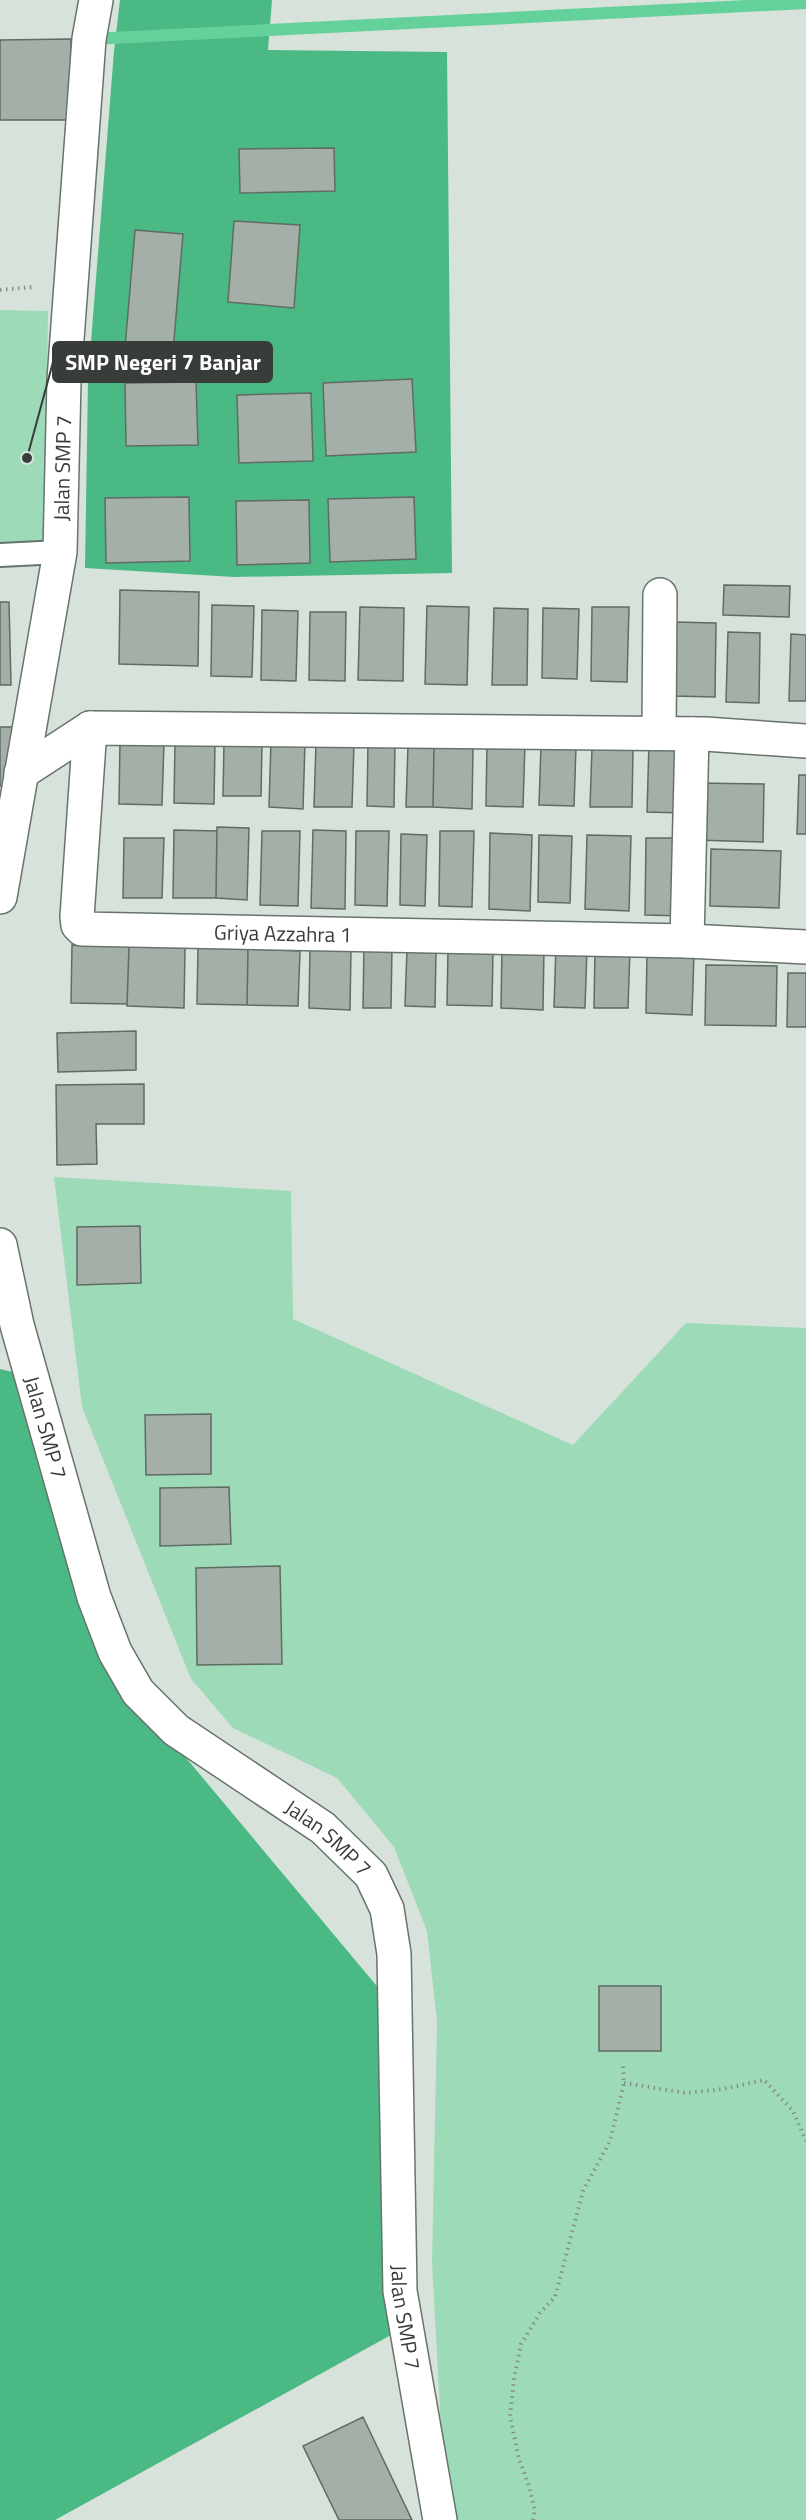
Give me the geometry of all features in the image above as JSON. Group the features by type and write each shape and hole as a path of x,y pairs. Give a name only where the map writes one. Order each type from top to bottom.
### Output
{"street":[{"name":"Jalan SMP 7","path":"0,897 60,552 64,380 89,39 96,0"},
{"path":"659,733 660,595"},
{"path":"21,773 90,728 659,733 806,741"},
{"name":"Griya Azzahra 1","path":"90,728 76,916 78,925 82,929 103,932 687,941 806,947"},
{"path":"687,941 692,734"},
{"name":"Jalan SMP 7","path":"0,1245 16,1325 94,1597 115,1652 138,1692 176,1730 323,1828 371,1875 387,1908 394,1954 400,2291 440,2520"}],"lane":[{"path":"0,555 60,552"}],"path":[{"path":"532,2520 535,2510 519,2459 510,2416 521,2344 540,2313 555,2297 583,2191 610,2141 624,2083 623,2065"},
{"path":"624,2083 686,2093 723,2089 764,2080 794,2111 806,2141"}],"green space":[{"path":"120,0 272,0 268,50 447,52 452,573 234,577 85,568 88,380"},
{"path":"0,310 48,311 45,544 0,543"},
{"path":"54,1177 291,1191 293,1319 573,1445 686,1323 806,1328 806,2520 454,2520 444,2485 432,2262 437,2022 427,1931 394,1847 337,1778 233,1728 191,1679 82,1407"},
{"path":"0,1369 17,1373 100,1655 386,1997 391,2335 55,2520 0,2520"}],"building":[{"path":"71,39 72,120 0,120 0,40"},
{"path":"334,148 335,191 240,193 239,149"},
{"path":"234,221 300,225 294,308 228,302"},
{"path":"135,230 183,234 173,352 125,348"},
{"path":"412,379 416,452 326,456 323,383"},
{"path":"196,382 198,445 126,446 125,383"},
{"path":"311,393 313,461 239,463 237,395"},
{"path":"189,497 190,561 106,563 105,498"},
{"path":"414,497 416,559 330,562 328,499"},
{"path":"309,500 310,563 237,565 236,501"},
{"path":"724,585 790,586 789,617 723,615"},
{"path":"120,590 199,592 198,666 119,664"},
{"path":"0,602 9,602 11,685 0,685"},
{"path":"212,605 254,606 252,677 211,676"},
{"path":"427,606 469,607 467,685 425,684"},
{"path":"360,607 404,608 403,681 358,680"},
{"path":"592,607 629,607 627,682 591,681"},
{"path":"494,608 528,609 527,685 492,685"},
{"path":"543,608 579,609 577,679 542,678"},
{"path":"262,610 298,611 296,681 261,680"},
{"path":"310,612 346,612 345,681 309,680"},
{"path":"675,622 716,623 715,697 673,696"},
{"path":"728,632 760,633 759,703 726,702"},
{"path":"791,634 806,635 806,701 789,701"},
{"path":"0,727 16,727 17,786 0,786"},
{"path":"271,741 305,742 303,809 269,807"},
{"path":"120,742 164,742 162,805 119,804"},
{"path":"175,742 215,743 214,804 174,803"},
{"path":"224,742 262,742 261,796 223,796"},
{"path":"368,742 395,742 394,807 367,806"},
{"path":"487,742 525,743 523,807 486,806"},
{"path":"316,743 354,744 352,807 314,807"},
{"path":"649,743 684,744 683,813 647,812"},
{"path":"408,745 434,745 433,807 406,807"},
{"path":"434,746 473,747 472,809 433,807"},
{"path":"541,746 576,747 574,806 539,805"},
{"path":"592,747 633,749 632,807 590,807"},
{"path":"799,775 806,775 806,834 797,834"},
{"path":"695,783 764,784 763,842 694,840"},
{"path":"217,827 249,828 247,900 216,898"},
{"path":"174,830 217,831 216,898 173,898"},
{"path":"313,830 346,831 345,909 311,908"},
{"path":"262,831 300,831 298,906 260,905"},
{"path":"356,831 389,831 387,906 355,905"},
{"path":"440,831 474,831 472,907 439,906"},
{"path":"490,833 532,835 530,911 489,909"},
{"path":"401,834 427,835 425,906 400,905"},
{"path":"539,835 572,836 570,903 538,902"},
{"path":"587,835 631,836 629,911 585,909"},
{"path":"124,838 164,838 162,898 123,898"},
{"path":"646,838 685,838 683,916 645,915"},
{"path":"711,849 781,851 779,908 710,906"},
{"path":"72,945 129,946 127,1004 71,1003"},
{"path":"129,946 185,948 184,1008 127,1006"},
{"path":"364,946 392,946 391,1008 363,1008"},
{"path":"502,946 544,947 543,1010 501,1008"},
{"path":"310,947 351,948 350,1010 309,1008"},
{"path":"556,947 587,948 585,1008 554,1007"},
{"path":"198,948 248,949 247,1005 197,1004"},
{"path":"595,948 630,948 628,1008 594,1008"},
{"path":"248,949 300,951 298,1006 247,1005"},
{"path":"407,949 436,950 435,1007 405,1006"},
{"path":"448,950 493,951 492,1006 447,1005"},
{"path":"647,952 694,953 692,1015 646,1013"},
{"path":"706,965 777,966 776,1026 705,1025"},
{"path":"788,973 806,973 806,1027 787,1027"},
{"path":"136,1031 136,1070 58,1072 57,1033"},
{"path":"144,1084 144,1124 96,1124 97,1164 57,1165 56,1085"},
{"path":"140,1226 141,1283 77,1285 77,1227"},
{"path":"211,1414 211,1474 146,1475 145,1415"},
{"path":"229,1487 231,1544 160,1546 160,1488"},
{"path":"280,1566 282,1664 197,1665 196,1568"},
{"path":"599,1986 661,1986 661,2051 599,2051"},
{"path":"363,2417 412,2520 339,2520 303,2446"}],"waterway":[{"path":"91,39 806,3"}],"place":[{"name":"SMP Negeri 7 Banjar","path":"27,458"}]}
